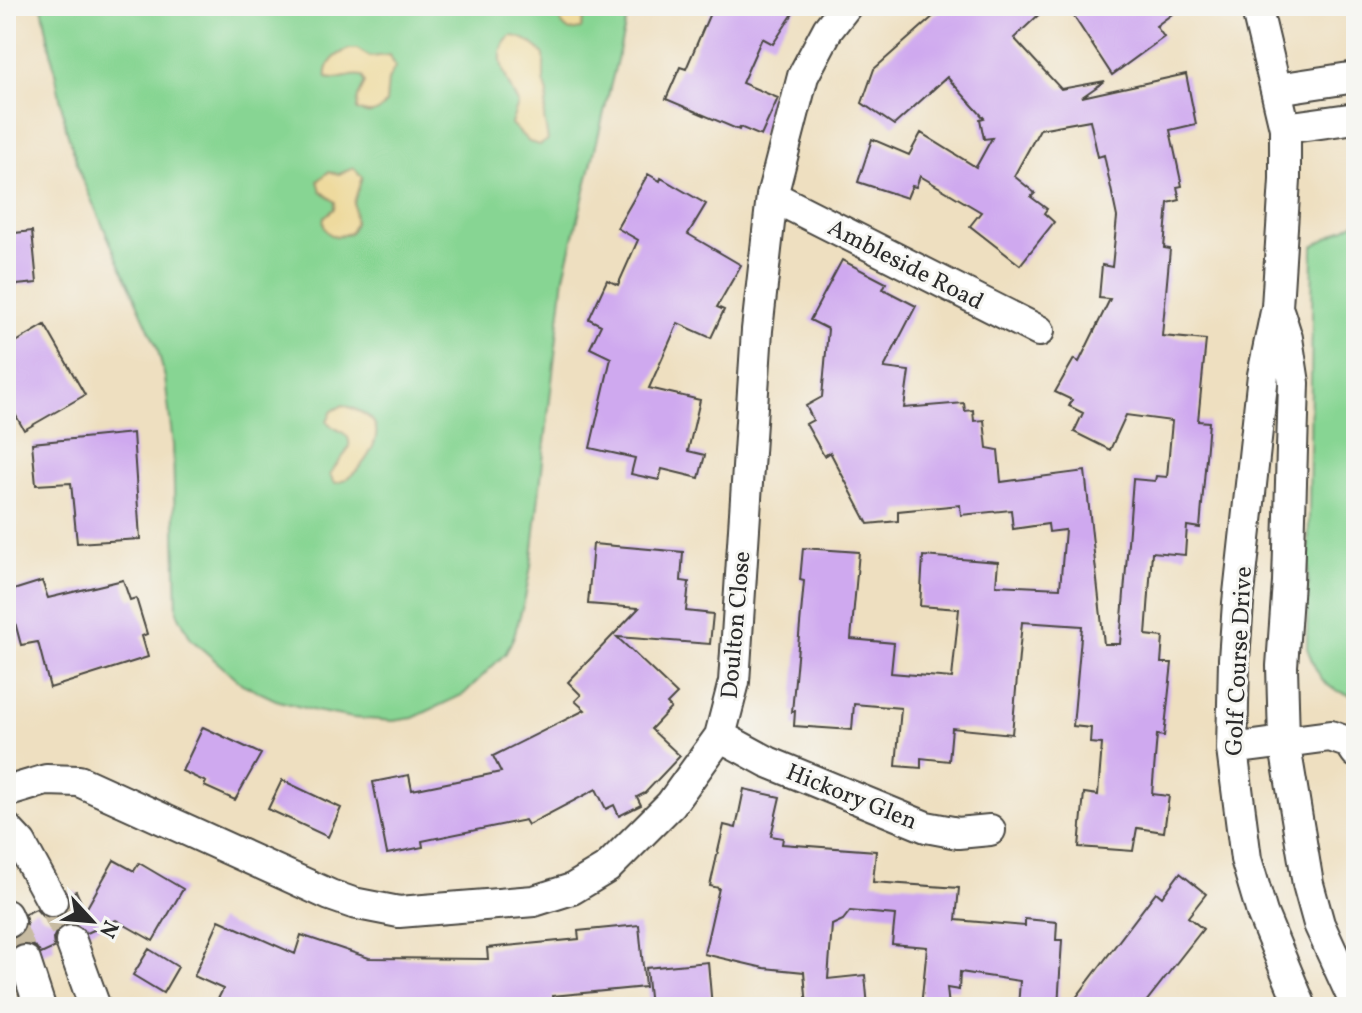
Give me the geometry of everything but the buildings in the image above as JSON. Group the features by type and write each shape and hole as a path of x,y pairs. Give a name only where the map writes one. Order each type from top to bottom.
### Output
{"street":[{"name":"Doulton Close","path":"6,792 46,780 79,781 353,903 399,912 534,901 572,889 607,868 671,804 720,736 734,682 757,330 772,196 803,76 828,29 846,6"},
{"name":"Golf Course Drive","path":"1256,6 1285,128 1285,180 1277,307 1263,375 1240,588 1234,659 1232,749 1246,859 1262,913 1301,1007"},
{"path":"1277,89 1356,77"},
{"path":"1285,128 1356,118"},
{"name":"Ambleside Road","path":"772,196 1039,331"},
{"name":"Golf Course Drive","path":"1277,307 1287,338 1294,383 1288,582 1282,666 1284,740 1308,884 1319,924 1356,1005"},
{"name":"Hickory Glen","path":"720,736 768,762 926,827 958,833 990,830"},
{"path":"1232,749 1330,736 1350,743 1356,752"},
{"path":"6,828 21,844 52,901"},
{"path":"71,941 95,1007"},
{"path":"25,961 40,1007"}],"green space":[{"path":"42,6 630,6 564,276 525,598 506,653 464,694 413,718 393,721 315,711 276,700 242,684 191,639 177,612 173,445 165,378 157,347 82,179 66,128"},
{"path":"1356,222 1356,696 1336,690 1323,681 1307,648 1313,246"}],"sand":[{"path":"558,6 582,6 581,29 570,31 564,26"},
{"path":"511,36 529,42 544,55 544,81 548,94 544,118 548,140 540,145 529,142 511,124 518,104 506,79 501,51"},
{"path":"349,49 357,49 370,57 390,55 395,67 388,80 386,103 377,112 357,110 358,97 365,83 362,76 327,78 333,60"},
{"path":"354,168 362,177 354,203 355,223 350,233 336,237 326,230 324,224 324,217 334,209 335,202 321,191 318,181 328,172 339,174"},
{"path":"343,405 370,418 376,433 371,451 358,469 343,481 335,483 330,475 345,454 349,442 342,432 327,421 332,411"}],"tunnel":[{"path":"52,901 71,941"},
{"path":"9,922 25,961"}]}
